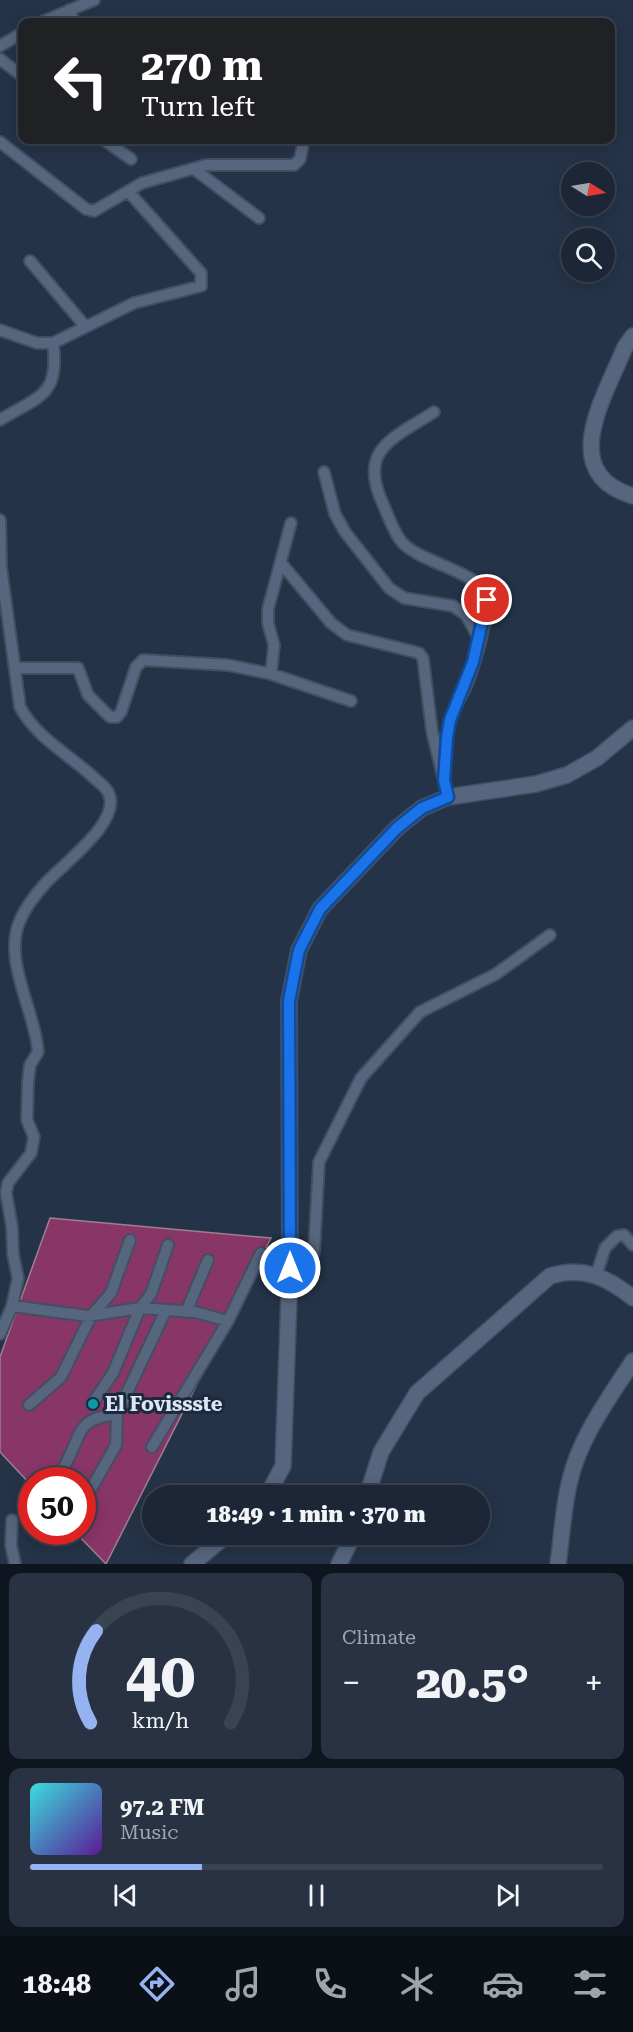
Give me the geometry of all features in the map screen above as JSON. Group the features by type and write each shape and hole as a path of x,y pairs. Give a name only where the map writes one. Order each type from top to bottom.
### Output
{"main road":[{"path":"633,336 625,347 593,425 590,447 596,472 612,488 633,496"},
{"path":"273,1485 283,1466 290,1268 289,1001 299,950 320,909 397,828 422,808 448,797 536,784 567,775 597,758 633,728"},
{"path":"370,1485 381,1452 417,1393 550,1276 568,1270 596,1276 617,1285 633,1298"},
{"path":"558,1564 570,1480 578,1455 595,1420 633,1361"},
{"path":"192,1564 215,1545"},
{"path":"339,1564 348,1545"}],"street":[{"path":"51,18 94,0"},
{"path":"69,10 73,18"},
{"path":"0,46 18,35"},
{"path":"0,59 18,73"},
{"path":"0,142 86,209 94,211 142,183 194,169 222,164 294,165 300,159 303,144"},
{"path":"110,144 131,159"},
{"path":"194,169 259,218"},
{"path":"0,330 37,343 53,343 134,303 201,286 203,281 201,273 128,191"},
{"path":"30,261 85,326"},
{"path":"0,420 38,399 49,385 56,368 53,343"},
{"path":"434,412 388,442 373,464 375,487 400,540 413,551 450,570 471,576 484,588 487,600 480,640 467,684 450,720 444,780"},
{"path":"324,472 335,514 345,532 389,588 404,598 453,606 466,615 480,640"},
{"path":"0,520 1,567 16,668 16,691 29,724 73,758 108,791 111,804 104,822 84,847 44,885 20,919 16,941 17,960 38,1052 30,1065 28,1082 27,1120 34,1137 31,1153 8,1183 6,1193 18,1278 12,1306 0,1334"},
{"path":"271,674 274,645 268,623 268,609 291,523"},
{"path":"281,563 331,623 347,635 419,653 423,658 432,732 448,797"},
{"path":"16,668 78,668 88,695 110,717 117,717 121,712 136,667 143,660 228,665 271,674 351,701"},
{"path":"290,1268 314,1252 319,1162 361,1078 420,1012 496,974 550,935"},
{"path":"596,1276 605,1248 617,1236 624,1236 633,1245"},
{"path":"29,1405 61,1377 91,1316 111,1293 130,1240"},
{"path":"92,1404 113,1373 140,1308 151,1294 168,1245"},
{"path":"152,1447 228,1321 261,1253"},
{"path":"186,1312 208,1260"},
{"path":"12,1306 91,1316 140,1308 165,1312 186,1312 228,1321"},
{"path":"96,1480 116,1445 117,1414 165,1312"},
{"path":"65,1465 83,1425 98,1416 117,1414"},
{"path":"12,1520 10,1545 15,1564"}],"building":[{"name":"El Fovissste","path":"50,1218 271,1238 146,1485 142,1485 142,1493 106,1564 88,1545 96,1545 96,1467 18,1467 18,1471 0,1452 0,1357"}],"place":[{"name":"El Fovissste","path":"93,1404"}],"route":[{"path":"290,1268 289,1001 299,950 320,909 397,828 422,808 448,797 444,780 450,720 467,684 480,640 487,600"}]}
